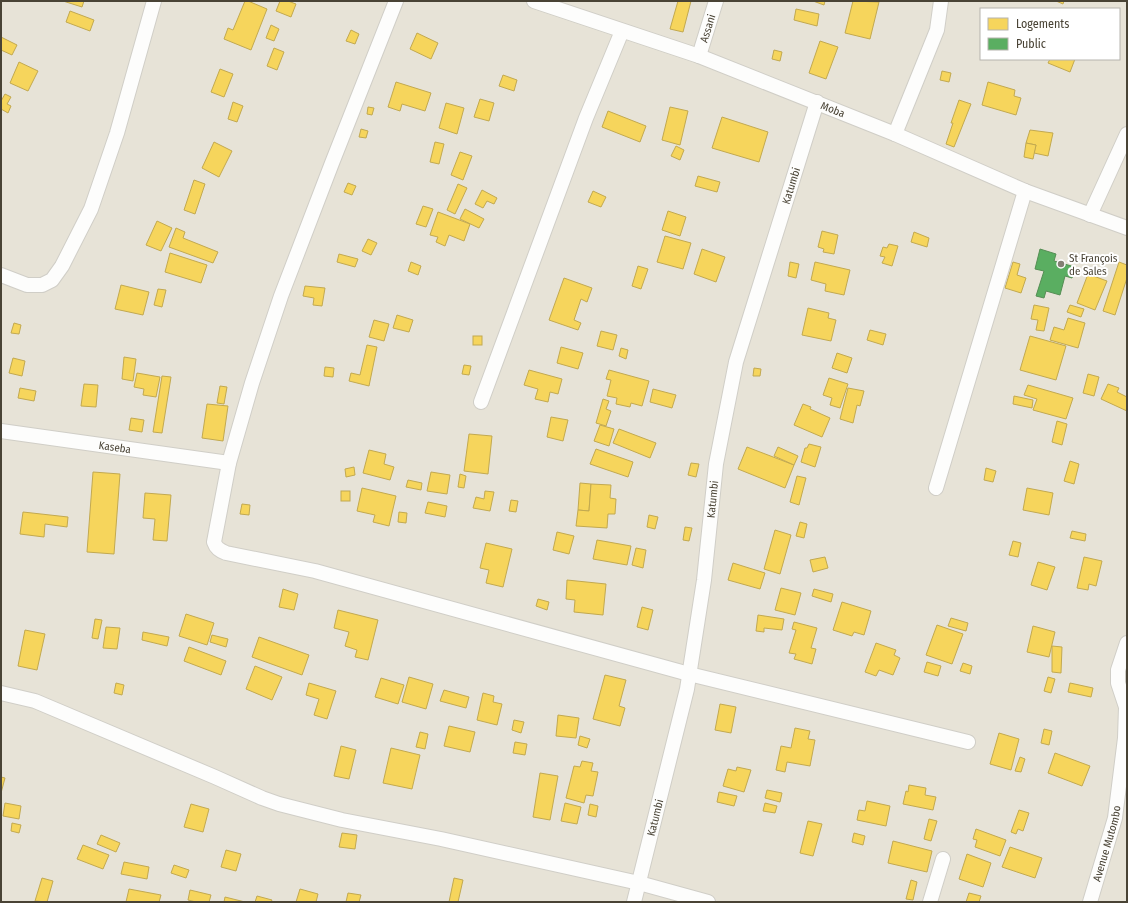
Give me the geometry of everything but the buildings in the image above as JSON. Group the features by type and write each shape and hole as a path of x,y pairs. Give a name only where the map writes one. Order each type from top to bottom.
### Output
{"street":[{"path":"1,275 27,285 42,285 52,280 62,266 94,201 116,133 154,1"},
{"path":"396,1 281,296 252,383 228,463 214,542 216,547 226,553 315,572 689,674 968,742"},
{"name":"Moba","path":"534,1 699,56 895,134 1025,191 1127,228"},
{"name":"Assani","path":"699,56 716,1"},
{"path":"895,134 937,30 941,1"},
{"path":"481,402 586,118 622,31"},
{"name":"Katumbi","path":"634,902 687,689 704,580 716,464 736,362 817,102"},
{"path":"1090,215 1127,134"},
{"path":"936,488 1025,191"},
{"name":"Kaseba","path":"1,431 228,463"},
{"name":"Avenue Mutombo","path":"1090,902 1115,818 1126,707 1118,683 1118,670 1127,643"},
{"path":"1,693 35,701 279,804 342,820 441,839 639,883 708,902"},
{"path":"930,902 943,859"}],"shaded area":[{"path":"1,1 1127,1 1127,902 1,902"}],"place":[{"name":"St François de Sales","path":"1061,264"}]}
